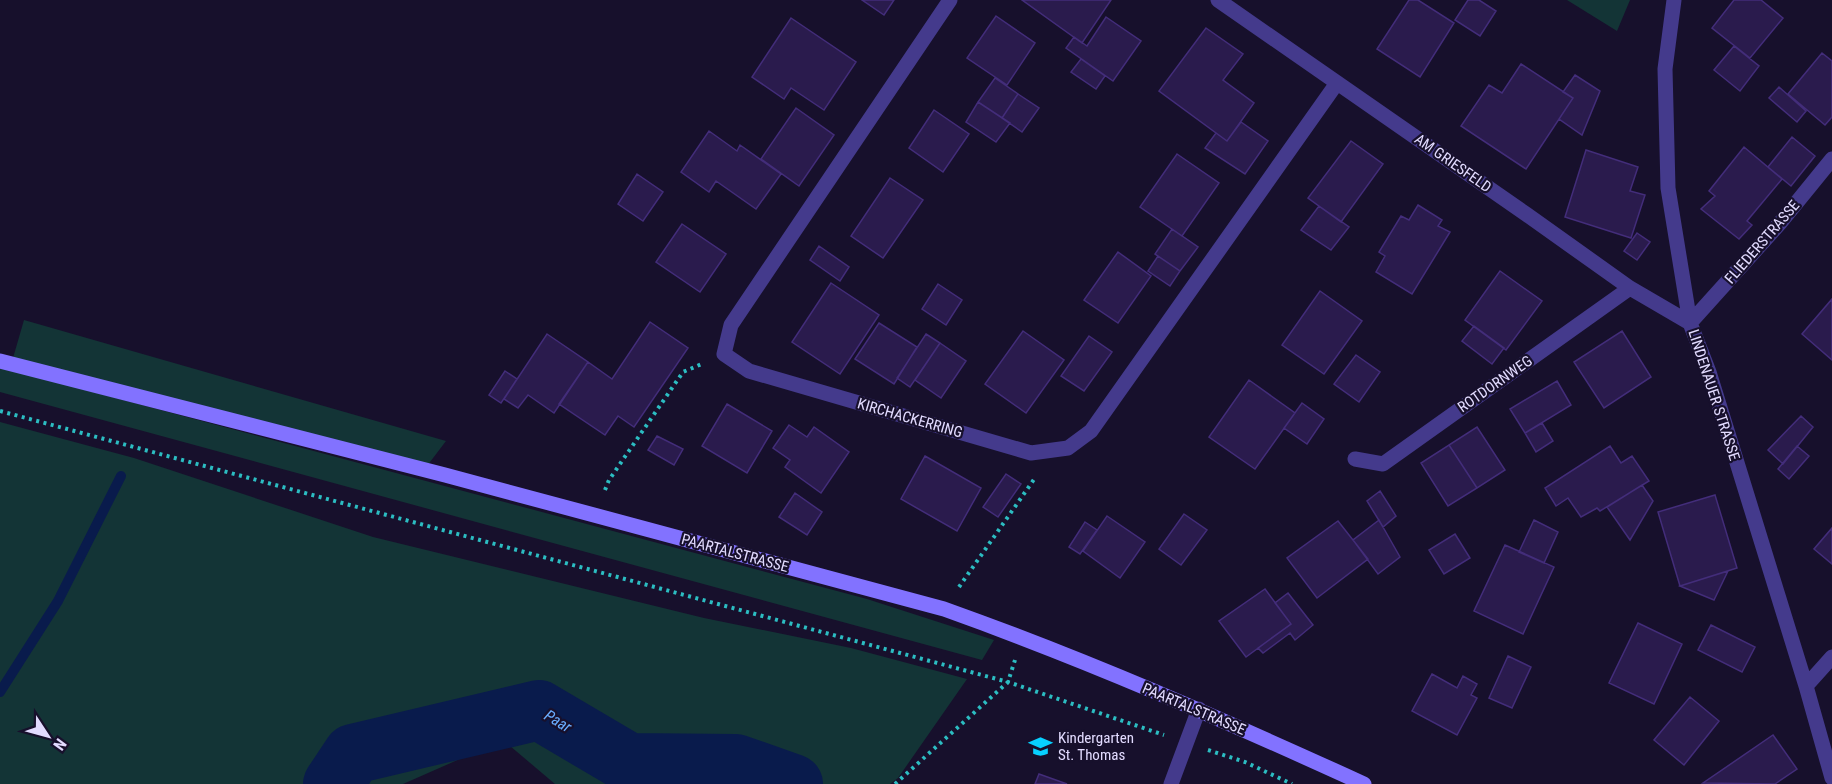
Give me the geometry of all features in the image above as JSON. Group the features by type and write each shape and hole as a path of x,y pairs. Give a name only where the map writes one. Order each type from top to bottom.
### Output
{"main road":[{"name":"PAARTALSTRASSE","path":"0,361 445,475 944,609 1023,637 1199,709 1364,784"}],"street":[{"path":"724,354 731,325 950,0"},
{"name":"AM GRIESFELD","path":"1218,0 1630,288 1690,323"},
{"name":"LINDENAUER STRASSE","path":"1674,0 1665,69 1668,188 1690,323 1709,372 1832,778"},
{"name":"KIRCHACKERRING","path":"724,354 749,371 1031,453 1068,448 1091,431 1337,82"},
{"name":"FLIEDERSTRASSE","path":"1690,323 1780,223 1832,159"},
{"name":"ROTDORNWEG","path":"1354,459 1383,464 1630,288"},
{"path":"1806,686 1832,657"},
{"path":"1171,784 1199,709"}],"path":[{"path":"605,490 609,480 683,372 724,354"},
{"path":"0,411 1008,682 1245,762 1292,784"},
{"path":"959,588 1054,450"},
{"path":"895,784 1008,682 1023,637"}],"green space":[{"path":"1567,0 1630,0 1617,31"},
{"path":"24,320 446,441 427,466 13,358"},
{"path":"0,367 867,599 994,640 982,660 0,392"},
{"path":"0,422 134,458 373,537 704,618 851,648 967,679 898,778 890,784 555,784 503,740 403,784 0,784"}],"building":[{"path":"862,0 894,0 884,15"},
{"path":"1022,0 1111,0 1082,43"},
{"path":"1409,0 1418,0 1454,23 1420,77 1377,49"},
{"path":"1468,0 1479,0 1496,11 1480,36 1455,20"},
{"path":"1734,0 1761,0 1783,18 1750,58 1712,28"},
{"path":"996,16 1035,43 1007,85 967,58"},
{"path":"1106,17 1141,41 1113,81 1066,48 1074,37 1087,46"},
{"path":"791,18 856,62 824,110 791,88 784,99 752,77"},
{"path":"1206,28 1243,54 1223,80 1254,103 1227,141 1159,91"},
{"path":"1734,46 1759,66 1740,91 1714,70"},
{"path":"1822,53 1832,61 1832,117 1825,125 1788,94"},
{"path":"1081,59 1105,76 1096,89 1071,72"},
{"path":"1521,64 1573,98 1526,169 1461,126 1489,85 1502,93"},
{"path":"1575,75 1600,91 1582,135 1559,119 1573,98 1563,92"},
{"path":"995,78 1018,94 1002,118 978,102"},
{"path":"1779,87 1806,111 1797,122 1769,98"},
{"path":"1018,94 1039,108 1022,132 1002,118"},
{"path":"978,102 1010,123 996,142 966,122"},
{"path":"796,108 834,135 799,186 761,159"},
{"path":"934,110 969,134 943,172 909,148"},
{"path":"1241,122 1268,141 1245,174 1205,148 1216,133 1227,141"},
{"path":"709,131 737,151 740,145 781,174 756,209 716,181 709,192 681,172"},
{"path":"1792,137 1815,156 1791,186 1768,167"},
{"path":"1351,141 1383,164 1341,222 1308,198"},
{"path":"1744,147 1782,179 1747,221 1752,225 1739,239 1701,209 1715,196 1709,191"},
{"path":"1586,150 1638,167 1630,191 1645,195 1631,238 1565,217"},
{"path":"1177,154 1219,183 1182,236 1140,207"},
{"path":"637,174 663,192 643,221 618,204"},
{"path":"890,178 923,200 883,258 851,236"},
{"path":"1418,205 1442,220 1438,226 1450,232 1412,294 1376,272 1385,256 1379,252 1401,216 1409,220"},
{"path":"1319,206 1349,227 1331,250 1301,230"},
{"path":"682,224 726,254 700,292 656,262"},
{"path":"1172,229 1198,247 1180,271 1155,254"},
{"path":"1637,233 1650,242 1637,260 1624,251"},
{"path":"819,246 849,267 840,281 810,260"},
{"path":"1118,252 1151,276 1118,323 1084,300"},
{"path":"1158,256 1180,271 1170,286 1148,271"},
{"path":"1500,271 1542,301 1506,350 1465,320"},
{"path":"831,283 879,315 840,374 792,342"},
{"path":"938,284 962,300 946,325 922,309"},
{"path":"1320,291 1362,321 1324,374 1282,345"},
{"path":"1832,299 1832,360 1802,334"},
{"path":"650,322 688,348 634,427 618,416 605,435 559,404 588,362 612,379"},
{"path":"879,323 917,347 894,384 855,359"},
{"path":"1474,326 1504,348 1492,364 1462,341"},
{"path":"1023,331 1064,360 1026,413 985,384"},
{"path":"1622,331 1651,377 1604,408 1574,362"},
{"path":"547,334 588,362 554,413 528,395 518,408 504,399"},
{"path":"926,334 940,343 910,387 897,378"},
{"path":"1089,336 1112,352 1084,391 1061,376"},
{"path":"940,343 966,361 941,398 915,380"},
{"path":"1356,355 1380,372 1359,402 1334,384"},
{"path":"505,371 517,379 501,403 489,395"},
{"path":"1249,380 1295,413 1255,469 1209,437"},
{"path":"1557,381 1571,405 1525,433 1510,409"},
{"path":"1302,403 1324,419 1307,444 1284,428"},
{"path":"727,404 772,431 747,473 702,446"},
{"path":"1801,416 1813,427 1783,464 1768,450"},
{"path":"1542,423 1553,441 1536,452 1525,433"},
{"path":"789,425 807,437 814,427 849,452 821,493 785,467 790,460 773,448"},
{"path":"1477,427 1505,470 1477,488 1449,445"},
{"path":"657,436 683,449 674,465 648,450"},
{"path":"1449,445 1477,488 1448,506 1421,463"},
{"path":"1610,446 1621,463 1632,456 1649,481 1600,511 1597,508 1581,517 1568,498 1556,506 1545,488"},
{"path":"1797,446 1809,456 1789,479 1778,469"},
{"path":"925,456 981,488 957,531 901,499"},
{"path":"1006,474 1021,484 998,517 983,507"},
{"path":"1642,485 1653,501 1630,540 1607,507"},
{"path":"1380,491 1396,516 1383,527 1367,501"},
{"path":"795,493 822,512 807,535 779,517"},
{"path":"1715,495 1737,568 1680,586 1658,512"},
{"path":"1184,514 1207,530 1181,565 1159,549"},
{"path":"1107,516 1145,542 1120,578 1083,551"},
{"path":"1379,520 1400,557 1378,574 1353,540"},
{"path":"1534,520 1558,532 1544,563 1519,552"},
{"path":"1338,521 1368,559 1317,598 1287,558"},
{"path":"1085,522 1097,530 1080,554 1069,547"},
{"path":"1832,528 1832,564 1814,549"},
{"path":"1455,534 1470,558 1444,574 1429,550"},
{"path":"1505,545 1554,567 1523,634 1474,611"},
{"path":"1728,571 1714,600 1680,586"},
{"path":"1265,589 1291,624 1246,657 1219,621"},
{"path":"1288,593 1313,625 1295,640 1290,633 1263,653 1258,648 1291,624 1275,603"},
{"path":"1638,623 1682,644 1654,704 1609,683"},
{"path":"1711,625 1755,647 1742,672 1698,650"},
{"path":"1508,656 1531,667 1512,708 1489,698"},
{"path":"1432,674 1457,688 1463,676 1477,684 1471,695 1477,698 1457,735 1412,711"},
{"path":"1690,697 1719,721 1684,765 1654,740"},
{"path":"1773,735 1797,769 1775,784 1703,783"},
{"path":"1039,774 1067,784 1035,784"}],"waterway":[{"path":"0,692 58,601 121,476"},
{"name":"Paar","path":"333,784 353,754 539,710 629,763 736,764 793,784"}],"place":[{"name":"Kindergarten St. Thomas","path":"1040,747"}]}
